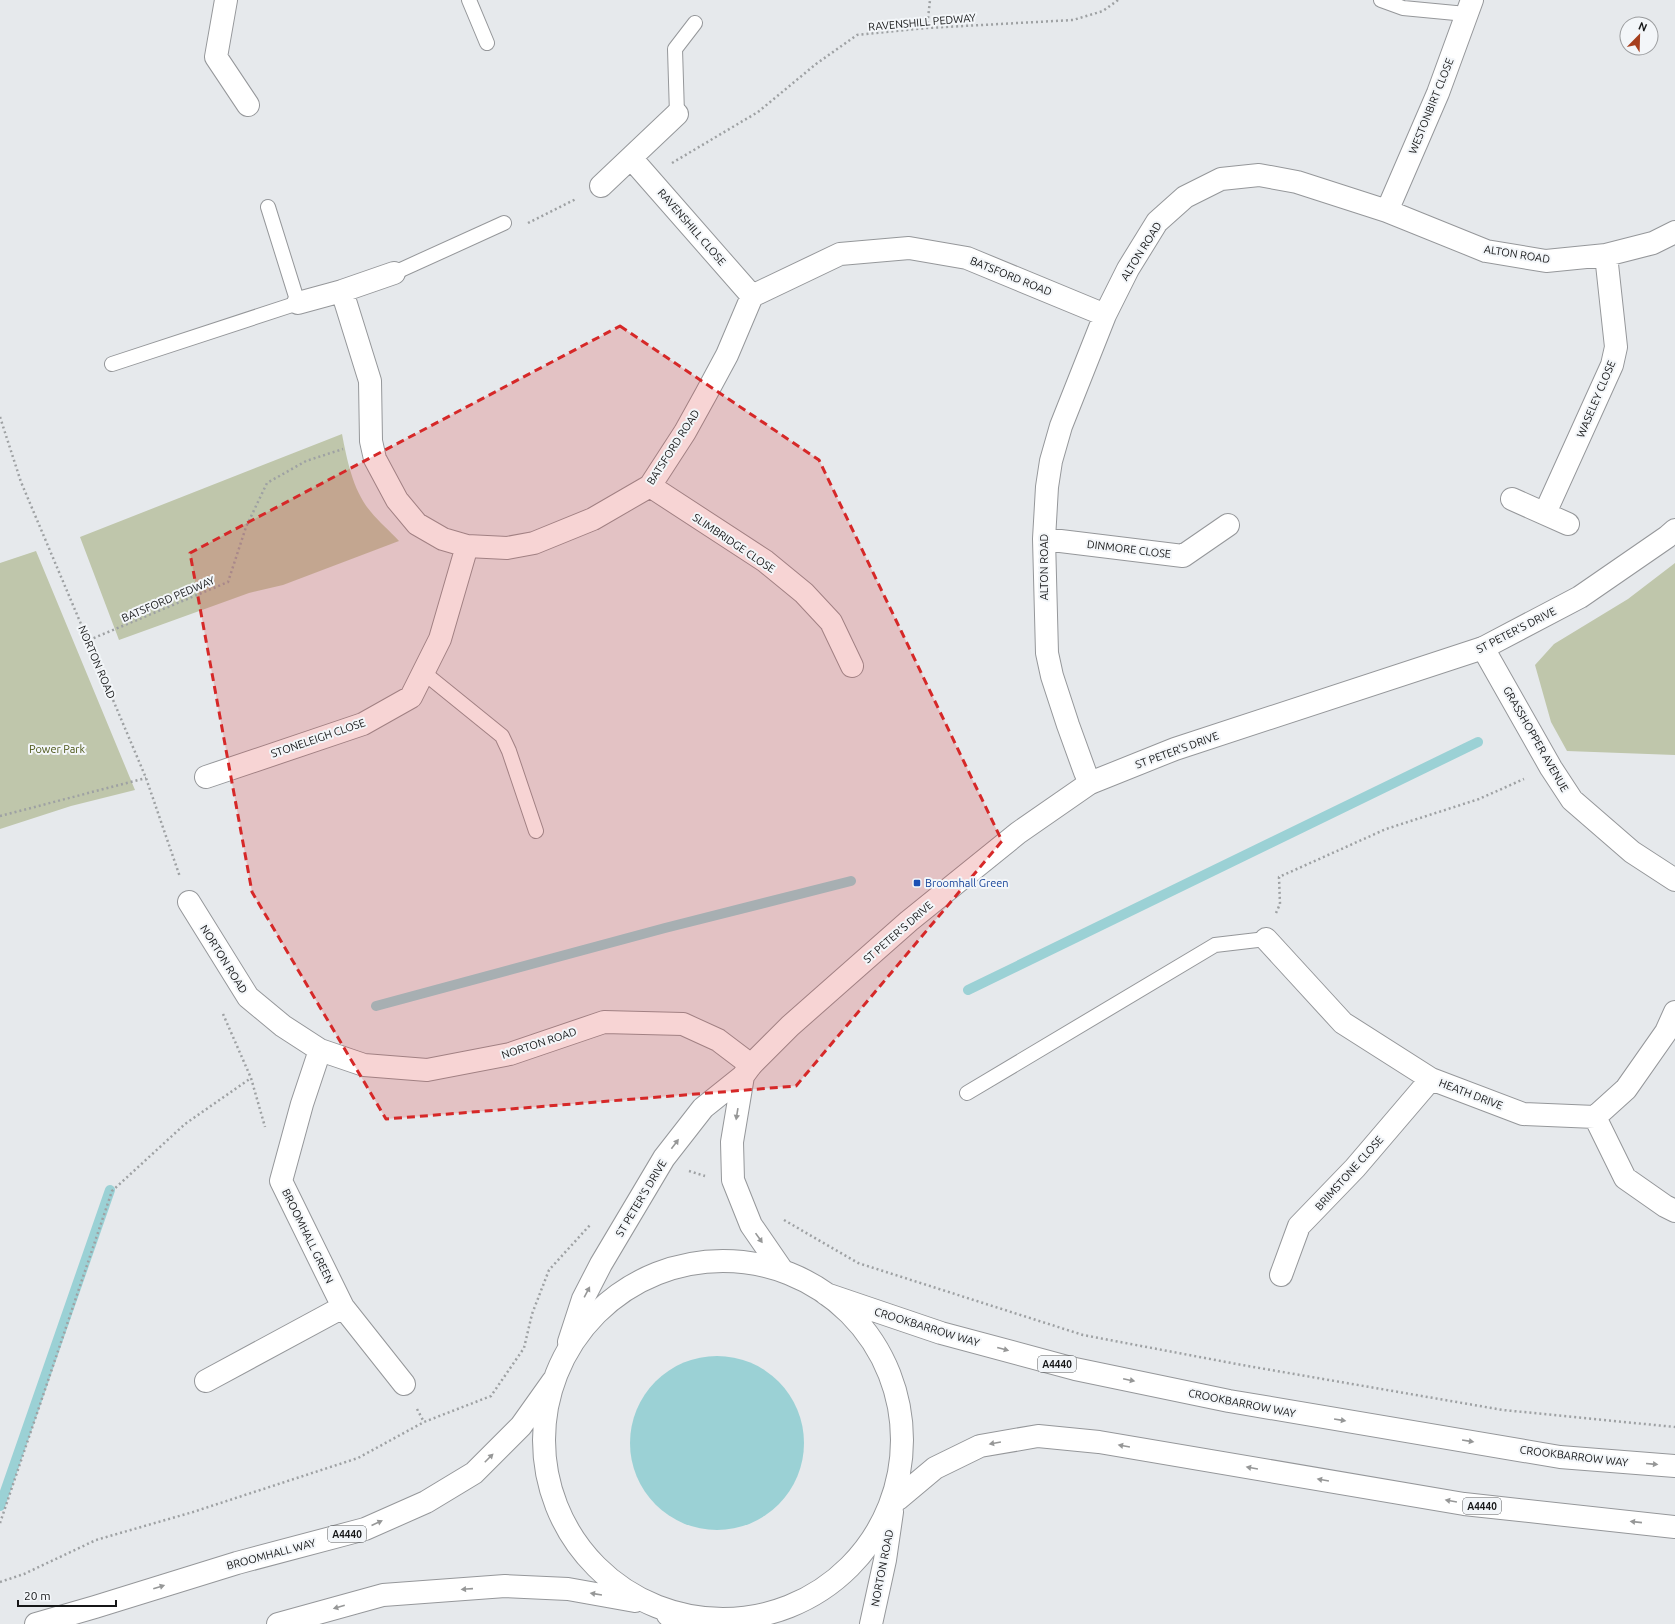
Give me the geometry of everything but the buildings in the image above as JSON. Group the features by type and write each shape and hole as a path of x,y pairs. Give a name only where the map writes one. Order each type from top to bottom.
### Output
{"main road":[{"path":"226,0 216,57 248,105"},
{"name":"WESTONBIRT CLOSE","path":"1387,211 1438,93 1469,7"},
{"path":"601,186 677,114"},
{"name":"RAVENSHILL CLOSE","path":"631,158 752,296"},
{"name":"ALTON ROAD","path":"1090,783 1066,718 1046,653 1044,539 1047,487 1051,460 1061,426 1106,315 1128,269 1158,222 1185,197 1221,179 1259,175 1297,182 1387,211 1486,251 1546,260 1606,255 1653,243 1675,232"},
{"name":"BATSFORD ROAD","path":"342,291 370,381 371,440 375,459 397,500 417,524 443,538 467,546 507,548 534,543 593,519 650,486 685,432 727,355 752,296 840,254 909,248 967,258 1106,315"},
{"name":"WASELEY CLOSE","path":"1545,514 1612,365 1616,347 1606,255"},
{"path":"298,303 342,291 394,273"},
{"name":"SLIMBRIDGE CLOSE","path":"650,486 765,561 804,593 831,622 852,666"},
{"path":"1512,499 1568,524"},
{"name":"DINMORE CLOSE","path":"1044,539 1183,556 1228,525"},
{"name":"ST PETER'S DRIVE","path":"553,1381 569,1342 583,1299 602,1264 664,1158 703,1108 747,1070 790,1026 909,920 1018,834 1090,783 1175,749 1483,648 1580,597 1675,530"},
{"name":"STONELEIGH CLOSE","path":"206,777 363,724 411,697 440,639 467,546"},
{"name":"GRASSHOPPER AVENUE","path":"1483,648 1550,768 1572,800 1632,852 1675,880"},
{"name":"NORTON ROAD","path":"189,902 248,997 283,1026 320,1050 364,1065 427,1070 510,1054 604,1022 683,1024 718,1040 747,1070"},
{"name":"HEATH DRIVE","path":"1266,939 1343,1023 1432,1079 1523,1114 1595,1117"},
{"path":"1675,1012 1666,1032 1626,1089 1595,1117 1625,1178 1665,1206 1675,1210"},
{"name":"BROOMHALL GREEN","path":"320,1050 302,1104 281,1181 343,1307 404,1384"},
{"path":"747,1070 732,1142 733,1180 751,1226 782,1270"},
{"name":"BRIMSTONE CLOSE","path":"1281,1275 1299,1226 1355,1168 1432,1079"},
{"path":"569,1342 608,1300 644,1277 684,1262 751,1260 782,1270 819,1291"},
{"name":"NORTON ROAD","path":"819,1291 862,1332 886,1369 899,1409 905,1454 872,1624"},
{"name":"CROOKBARROW WAY","path":"819,1291 949,1335 1075,1369 1229,1402 1560,1457 1675,1466"},
{"path":"206,1381 343,1307"},
{"path":"553,1381 549,1461 554,1491 564,1523 585,1557 635,1601 674,1620 714,1622 744,1618 796,1602 835,1573 867,1545 895,1505"},
{"name":"BROOMHALL WAY","path":"36,1624 95,1608 237,1563 365,1529 426,1502 474,1473 521,1426 553,1381"},
{"name":"A4440","path":"895,1505 935,1468 980,1446 1038,1436 1099,1442 1464,1504 1675,1526"},
{"path":"278,1624 383,1595 505,1586 568,1590 635,1601"}],"lane":[{"path":"469,0 487,43"},
{"path":"1381,0 1403,8 1469,7"},
{"path":"677,114 675,50 695,22"},
{"path":"112,364 298,303 268,207"},
{"path":"394,273 504,223"},
{"path":"424,672 502,736 509,751 536,831"},
{"path":"967,1094 1215,945 1266,939"}],"path":[{"path":"927,28 930,0"},
{"name":"RAVENSHILL PEDWAY","path":"646,174 669,164 758,112 816,64 858,35 927,28 1073,20 1103,11 1118,0"},
{"name":"NORTON ROAD","path":"0,418 21,482 146,778 189,902"},
{"name":"BATSFORD PEDWAY","path":"89,640 228,582 246,527 267,484 306,461 371,440"},
{"path":"1266,939 1280,904 1279,877 1386,829 1479,798 1550,768"},
{"path":"0,816 146,778"},
{"path":"221,1008 251,1078 266,1129"},
{"path":"0,1523 112,1191 185,1124 251,1078"},
{"path":"686,1170 701,1176 707,1176"},
{"path":"782,1219 858,1263 1083,1335 1242,1365 1503,1410 1675,1427"},
{"path":"0,1582 24,1574 96,1540 193,1512 358,1458 424,1422 491,1396 524,1348 532,1314 549,1270 591,1223"}],"highlighted area":[{"path":"620,326 819,460 1002,841 796,1086 386,1119 252,892 190,553"}],"green space":[{"path":"342,434 349,465 355,485 360,495 374,516 399,541 283,585 249,593 119,640 80,537"},
{"name":"Power Park","path":"36,551 135,790 71,806 0,829 0,563"},
{"path":"1675,563 1675,755 1567,751 1551,722 1535,665 1554,644 1628,599"}],"water":[{"path":"708,1356 726,1356 758,1366 779,1381 794,1402 804,1434 804,1452 794,1484 779,1505 758,1520 742,1526 726,1530 708,1530 676,1520 655,1505 640,1484 634,1468 630,1452 630,1434 640,1402 655,1381 676,1366 692,1360"}],"waterway":[{"path":"968,990 1478,742"},
{"path":"376,1006 665,928 851,881"},
{"path":"0,1506 110,1190"}],"place":[{"name":"Broomhall Green","path":"917,883"}]}
